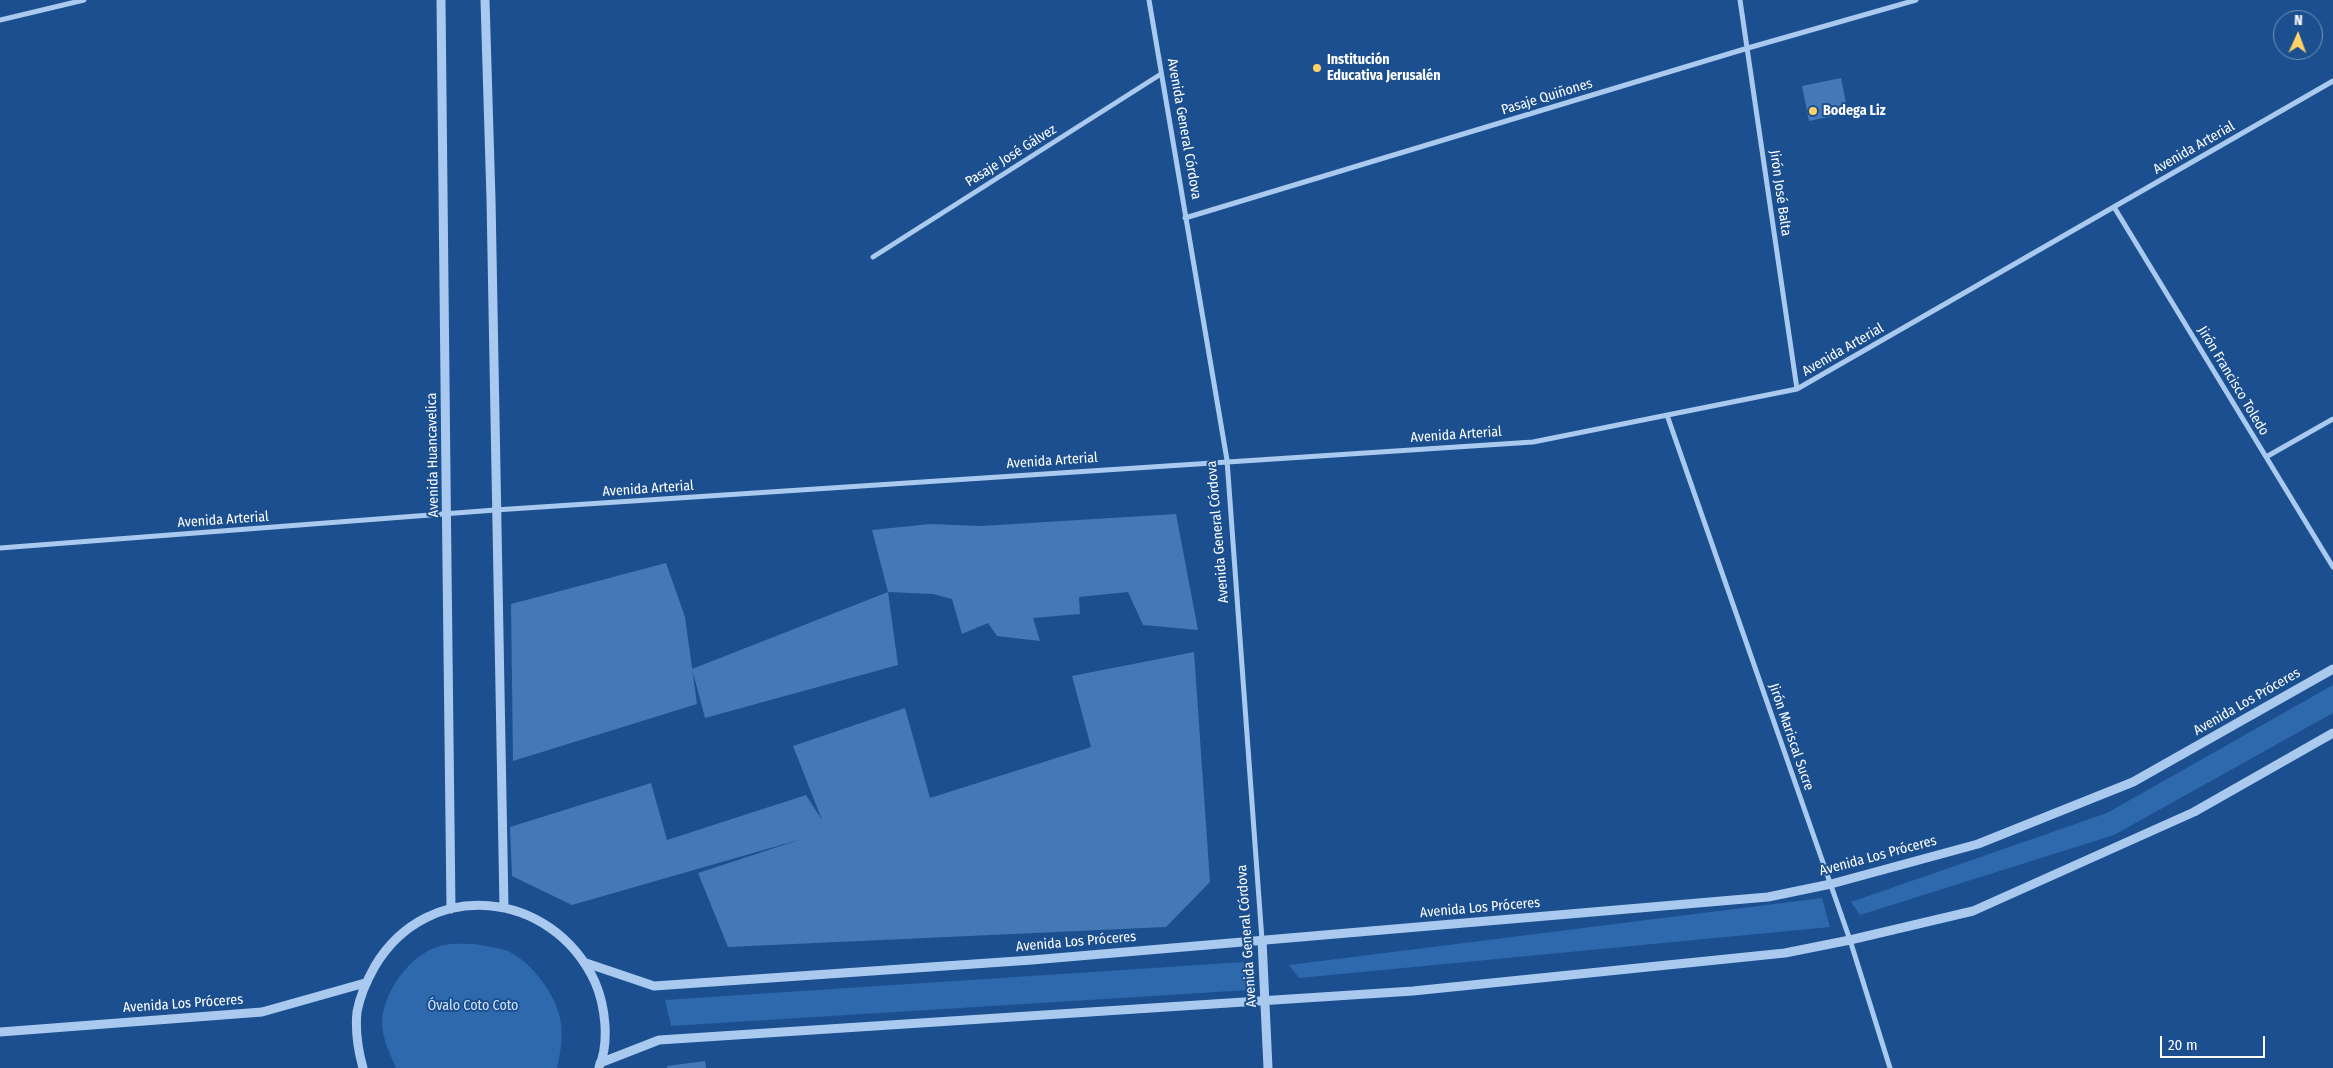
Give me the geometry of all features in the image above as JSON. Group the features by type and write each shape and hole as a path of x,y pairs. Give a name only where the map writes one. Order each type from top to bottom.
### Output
{"street":[{"path":"0,20 84,0"},
{"name":"Avenida Huancavelica","path":"441,0 442,264 448,514 451,909"},
{"path":"484,0 491,199 495,510 504,907"},
{"name":"Avenida General Córdova","path":"1149,0 1227,460 1262,940 1268,1068"},
{"name":"Jirón José Balta","path":"1740,0 1797,389"},
{"name":"Pasaje Quiñones","path":"1185,218 1748,48 1916,0"},
{"name":"Pasaje José Gálvez","path":"873,257 1161,74"},
{"name":"Avenida Arterial","path":"0,548 495,510 1227,460 1533,442 1797,389 2333,81"},
{"name":"Jirón Francisco Toledo","path":"2114,207 2333,567"},
{"name":"Jirón Mariscal Sucre","path":"1667,415 1831,884 1890,1068"},
{"path":"2266,457 2333,419"},
{"name":"Avenida Los Próceres","path":"586,963 654,986 1032,960 1768,897 1831,884 1978,844 2133,782 2333,669"},
{"path":"599,1065 659,1040 1413,992 1785,953 1973,911 2194,812 2333,733"},
{"path":"363,1068 357,1043 357,1012 365,983 385,949 415,924 451,909 478,905 504,907 536,918 564,937 586,963 600,994 605,1029 599,1065"},
{"name":"Avenida Los Próceres","path":"0,1032 262,1012 365,983"}],"green space":[{"path":"2333,685 2333,713 2114,835 1860,915 1851,902 2107,813"},
{"path":"1822,898 1830,927 1299,978 1289,965"},
{"name":"Óvalo Coto Coto","path":"448,944 474,944 505,950 514,954 531,968 545,986 556,1005 561,1021 560,1055 557,1068 396,1068 385,1041 382,1020 386,1002 397,980 413,962 433,948"},
{"path":"1244,962 1249,990 671,1026 665,1000"}],"building":[{"path":"1841,78 1848,113 1809,121 1802,86"},
{"path":"1176,514 1198,630 1143,625 1128,592 1079,597 1080,614 1033,618 1040,641 997,636 988,623 962,634 952,599 933,594 888,592 872,530 930,524 981,526"},
{"path":"666,563 685,617 697,704 513,761 511,604"},
{"path":"888,592 898,665 705,718 692,669"},
{"path":"1194,652 1210,882 1166,927 728,947 698,873 802,839 572,905 512,876 510,827 651,783 667,840 806,795 822,820 793,746 905,708 930,798 1091,747 1072,676"},
{"path":"705,1061 706,1068 667,1068 667,1066"}],"place":[{"name":"Institución Educativa Jerusalén","path":"1317,68"},
{"name":"Bodega Liz","path":"1813,111"}]}
